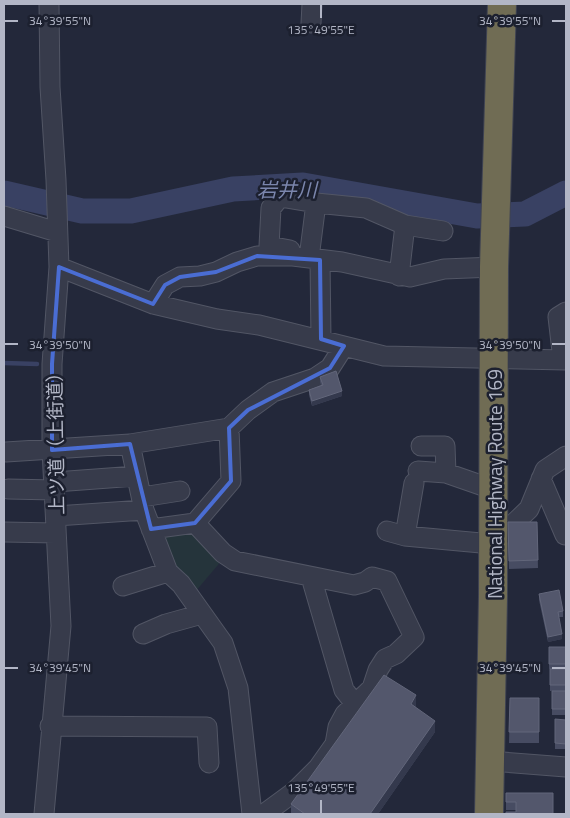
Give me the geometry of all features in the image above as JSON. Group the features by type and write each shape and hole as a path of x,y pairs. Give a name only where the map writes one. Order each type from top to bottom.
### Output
{"highway":[{"name":"National Highway Route 169","path":"489,814 494,267 502,4"}],"street":[{"name":"上ツ道（上街道）","path":"44,814 50,726 61,626 52,450 52,364 59,267 50,88 49,4"},
{"path":"311,23 312,4"},
{"path":"307,258 292,250 269,246 272,208 280,198 366,208 405,225 443,232"},
{"path":"316,203 307,258 321,339"},
{"path":"4,216 57,232"},
{"path":"399,276 405,225"},
{"path":"153,304 165,285 180,277 200,276 216,272 237,262 257,256 307,258 342,262 410,277 444,268 494,267"},
{"path":"59,267 153,304 182,312 259,325 384,356 564,360 558,317 566,312"},
{"path":"6,452 130,444 229,428 248,410 273,392 315,378 330,368 344,346"},
{"path":"151,529 196,523 231,481 229,428"},
{"path":"130,444 143,503 168,572 181,584 223,643 238,688 252,814"},
{"path":"421,446 445,446 446,473"},
{"path":"387,531 405,536 492,544 529,509 545,470 566,456"},
{"path":"405,536 416,477 446,473 492,489"},
{"path":"8,489 55,486 136,476"},
{"path":"541,479 565,535"},
{"path":"4,532 56,525 180,492"},
{"path":"196,523 223,554 235,561 354,585 365,582 372,576 387,581 414,637 396,654 385,659 378,670 372,688 345,714 338,727 335,744 318,768 294,792 264,814"},
{"path":"123,586 168,572"},
{"path":"310,577 344,690 355,704"},
{"path":"143,634 166,624 202,614"},
{"path":"50,726 207,728 210,763"},
{"path":"490,761 566,767"}],"highlighted area":[{"path":"257,256 320,260 321,339 344,346 330,368 248,410 229,428 231,481 195,523 151,529 130,444 52,450 52,364 59,267 153,304 165,285 180,277 216,272"}],"shaded area":[{"path":"193,532 223,559 195,592 168,562 165,534"}],"building":[{"path":"336,371 342,391 312,401 309,390 323,385 320,377"},
{"path":"508,522 537,522 538,560 509,561"},
{"path":"559,590 563,611 558,612 562,634 548,637 539,594"},
{"path":"549,647 566,647 566,664 549,664"},
{"path":"550,669 566,669 566,685 550,685"},
{"path":"384,675 416,695 411,704 435,721 370,814 305,814 291,804"},
{"path":"552,691 566,691 566,709 552,709"},
{"path":"510,698 539,698 539,732 509,732"},
{"path":"555,719 566,720 566,744 555,743"},
{"path":"506,793 553,793 553,814 506,814 506,812 516,812 516,802 506,802"}],"waterway":[{"name":"岩井川","path":"4,193 82,211 131,211 233,189 303,185 477,216 525,214 566,193"},
{"path":"4,363 37,364"}]}
